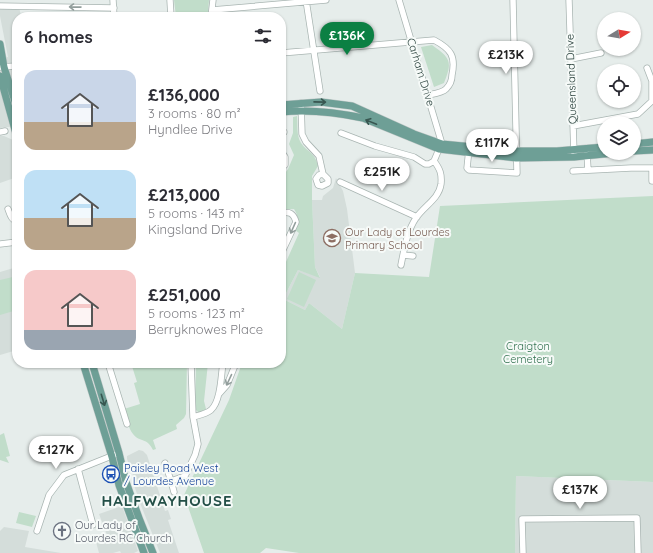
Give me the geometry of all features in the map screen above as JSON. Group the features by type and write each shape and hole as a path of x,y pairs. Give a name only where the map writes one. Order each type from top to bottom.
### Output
{"main road":[{"path":"0,44 2,67 12,94"},
{"path":"0,76 12,118"},
{"path":"286,110 321,102 352,106 440,146 468,150 516,154 597,152"},
{"path":"286,105 301,106"},
{"path":"641,143 653,142"},
{"path":"587,152 597,149"},
{"path":"641,151 653,150"},
{"path":"85,368 125,503 144,553"},
{"path":"94,368 133,502 153,553"}],"street":[{"path":"113,0 114,12"},
{"path":"170,0 171,12"},
{"path":"213,0 212,10 326,0"},
{"name":"Carham Drive","path":"399,0 428,95 440,146"},
{"path":"468,150 467,168 469,170 517,173 513,0"},
{"name":"Queensland Drive","path":"568,0 574,153"},
{"path":"306,1 320,92"},
{"path":"0,6 114,8"},
{"path":"286,53 434,40 442,44 450,51 455,63 451,80 445,90 428,95"},
{"path":"571,59 597,54"},
{"path":"2,67 12,66"},
{"path":"572,126 638,114 652,101 652,81 647,68"},
{"path":"301,106 302,134 306,142 319,156 323,174"},
{"path":"341,133 375,146 414,157 425,164 429,164 434,161 440,146"},
{"path":"587,152 588,170"},
{"path":"402,265 403,255 417,217 434,199 440,190 442,176 440,169 434,161"},
{"path":"573,171 652,168 652,181"},
{"path":"340,182 417,217"},
{"path":"8,209 12,219"},
{"path":"286,213 291,212 295,217 296,222 286,243"},
{"path":"0,244 12,243"},
{"path":"403,255 413,256"},
{"path":"110,368 127,424"},
{"path":"171,481 185,476 195,455 198,444 193,417 191,368"},
{"path":"219,395 222,368"},
{"path":"193,417 205,414 214,406 219,395 227,385 234,368"},
{"path":"37,531 49,495 64,475 119,453"},
{"path":"165,463 174,492"},
{"path":"78,469 93,525"},
{"path":"523,553 522,519 637,518 638,553"}],"shaded area":[{"path":"0,6 19,6 20,12 12,12 12,127 0,128 0,59 8,57 0,16"},
{"path":"0,136 4,136 12,140 12,179 0,183"},
{"name":"Our Lady of Lourdes Primary School","path":"336,178 343,191 347,209 355,273 342,329 309,303 305,310 286,300 286,293 298,270 320,277 315,267 312,200 322,200 323,196 333,188"},
{"path":"12,268 12,351 0,355 0,272"},
{"path":"139,450 143,451 147,455 165,511 168,510 171,519 168,520 179,553 160,553 140,503 132,480 134,478 127,459 127,456"},
{"path":"516,476 653,482 653,553 515,553"},
{"path":"122,506 138,551 134,553 121,553 120,551 113,553 99,553 95,538 107,535 99,514"},
{"path":"4,527 29,531 25,547 61,553 0,553 0,531"}],"green space":[{"path":"174,0 209,0 208,12 175,12"},
{"path":"432,45 443,53 449,65 444,83 434,87 421,47"},
{"name":"Craigton Cemetery","path":"297,116 299,140 315,158 318,166 312,176 312,200 315,267 320,278 298,270 286,293 286,262 299,233 295,230 298,219 297,214 294,209 286,210 286,172 294,155 289,144 293,133 293,117"},
{"name":"Craigton Cemetery","path":"653,196 653,482 516,476 515,553 299,553 266,548 260,553 204,553 184,495 229,400 240,368 286,368 286,300 305,310 309,303 342,329 355,273 429,277 440,206"},
{"path":"299,272 316,280 304,307 287,299"},
{"path":"12,277 12,311 0,315 0,280"},
{"path":"133,368 187,368 186,414 184,418 176,425 177,429 153,440 156,449 153,450 148,443 133,434 128,425 124,409 140,404 134,383 137,382"},
{"path":"196,368 207,368 204,401 206,409 202,413 195,409"},
{"path":"4,433 10,456 6,457 9,463 0,460 0,435"},
{"path":"19,512 36,516 32,527 16,523"}],"place":[{"name":"Our Lady of Lourdes Primary School","path":"332,238"},
{"name":"Paisley Road West / Lourdes Avenue","path":"111,474"},
{"name":"Our Lady of Lourdes RC Church","path":"62,531"}],"district":[{"name":"HALFWAYHOUSE","path":"167,500"}]}
